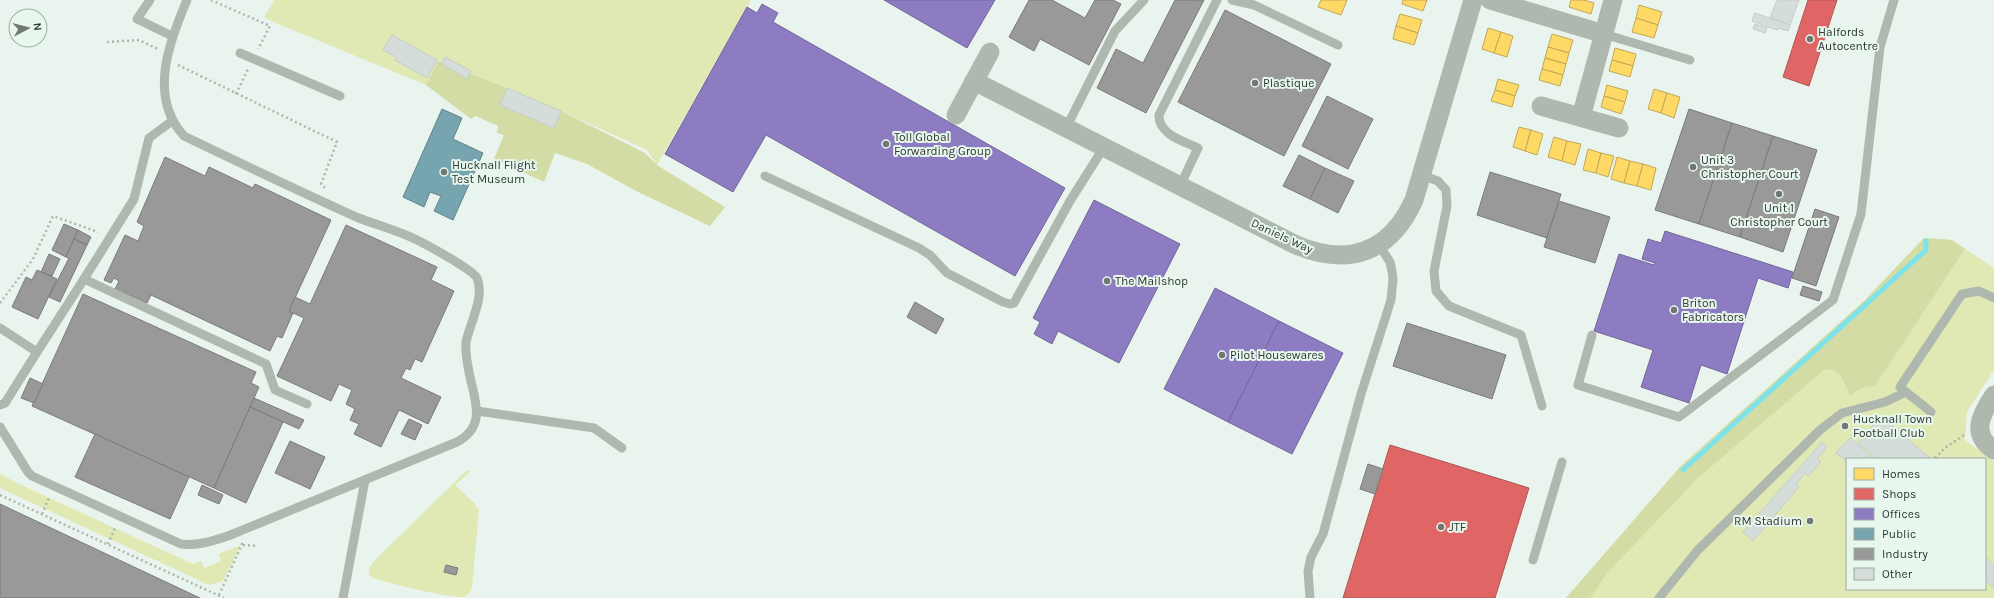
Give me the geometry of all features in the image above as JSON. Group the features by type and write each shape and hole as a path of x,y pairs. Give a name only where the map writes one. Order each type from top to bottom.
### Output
{"street":[{"name":"Daniels Way","path":"974,81 1311,252 1343,255 1368,250 1379,245 1395,232 1407,215 1414,200 1473,0"},
{"path":"1490,0 1604,34"},
{"path":"1581,117 1614,0"},
{"path":"956,114 990,52"},
{"path":"1541,106 1619,128"},
{"path":"1994,395 1982,412 1979,429 1986,444 1994,450"}],"lane":[{"path":"150,0 137,19 172,36"},
{"path":"0,427 32,476 181,544 198,544 228,536 465,438 475,424 477,411 466,351 468,332 479,295 478,282 471,270 419,241 352,215 184,136 172,121 167,99 164,72 172,36 187,0"},
{"path":"1066,128 1115,31 1144,0"},
{"path":"1180,186 1198,148 1164,131 1158,120 1158,115 1217,0"},
{"path":"1232,0 1254,4 1338,45"},
{"path":"1592,334 1578,385 1679,417 1833,300 1861,214 1880,47 1894,0"},
{"path":"1604,34 1690,60"},
{"path":"240,53 340,96"},
{"path":"0,405 5,403 134,199 149,138 172,121"},
{"path":"765,176 919,248 930,255 947,273 1003,302 1010,304 1014,303 1070,201 1104,147"},
{"path":"1421,175 1438,181 1446,190 1447,206 1434,271 1436,291 1449,306 1521,335 1542,406"},
{"path":"1310,598 1308,571 1311,557 1323,534 1361,394 1391,300 1393,279 1392,271 1390,262 1379,245"},
{"path":"84,279 266,364 275,390 306,404"},
{"path":"1931,412 1900,387 1962,294 1979,291 1994,298"},
{"path":"2,333 37,352"},
{"path":"1659,598 1697,551 1820,430 1842,413 1886,402 1906,392"},
{"path":"477,411 594,428 622,448"},
{"path":"1532,560 1562,462"},
{"path":"343,598 365,480"}],"path":[{"path":"211,0 270,26 236,94 337,142 321,184 328,191"},
{"path":"0,302 33,259 53,216 110,236"},
{"path":"1935,458 1962,436 1979,429"},
{"path":"42,514 54,486"},
{"path":"0,495 224,598"},
{"path":"108,544 121,516"},
{"path":"219,596 243,543 258,546"}],"green space":[{"path":"274,0 751,0 657,165 647,150 561,111 438,61 426,85 278,24 264,17"},
{"path":"438,61 507,88 500,105 553,128 561,111 645,153 657,165 725,207 710,226 638,192 587,164 555,153 544,182 494,159 504,135 497,133 498,126 476,116 471,119 426,85"},
{"name":"Hucknall Town Football Club","path":"1924,238 1952,240 1994,268 1994,370 1967,412 1965,440 1994,461 1994,598 1566,598 1680,467 1865,300"},
{"path":"1924,238 1952,240 1965,249 1874,387 1865,386 1850,395 1844,381 1838,374 1834,371 1824,370 1698,478 1608,572 1590,598 1566,598 1680,467 1865,300"},
{"path":"467,470 470,472 455,485 475,504 479,510 472,588 468,594 464,597 456,597 406,587 373,578 369,574 369,568 374,561"},
{"path":"0,474 193,564 201,561 204,568 221,561 219,554 241,545 223,581 209,585 0,488"}],"building: Homes":[{"path":"1321,0 1347,0 1341,15 1318,7"},
{"path":"1403,0 1427,0 1423,11 1402,4"},
{"path":"1571,0 1584,0 1594,3 1591,14 1569,7"},
{"path":"1639,5 1662,12 1658,25 1636,18"},
{"path":"1400,14 1422,20 1418,33 1396,26"},
{"path":"1636,18 1658,25 1654,38 1632,32"},
{"path":"1396,26 1418,33 1414,45 1393,39"},
{"path":"1488,28 1501,32 1494,53 1482,49"},
{"path":"1501,32 1513,36 1507,57 1494,53"},
{"path":"1552,34 1573,40 1569,53 1548,47"},
{"path":"1548,47 1569,53 1566,64 1545,58"},
{"path":"1615,48 1636,54 1633,66 1612,60"},
{"path":"1545,58 1566,64 1563,75 1542,69"},
{"path":"1612,60 1633,66 1630,77 1609,71"},
{"path":"1542,69 1563,75 1560,86 1539,80"},
{"path":"1498,79 1519,85 1515,96 1495,90"},
{"path":"1607,85 1628,91 1625,102 1604,96"},
{"path":"1654,89 1667,93 1661,113 1648,109"},
{"path":"1495,90 1515,96 1512,107 1491,101"},
{"path":"1667,93 1680,97 1674,118 1661,113"},
{"path":"1604,96 1625,102 1621,114 1601,107"},
{"path":"1519,127 1531,130 1525,151 1513,147"},
{"path":"1531,130 1543,134 1537,155 1525,151"},
{"path":"1554,137 1567,141 1562,161 1548,157"},
{"path":"1567,141 1581,144 1575,165 1562,161"},
{"path":"1588,149 1601,153 1596,173 1583,170"},
{"path":"1601,153 1614,156 1608,177 1596,173"},
{"path":"1617,157 1630,161 1624,183 1611,179"},
{"path":"1630,161 1643,164 1637,186 1624,183"},
{"path":"1643,164 1656,168 1651,190 1637,186"}],"building: Shops":[{"name":"Halfords Autocentre","path":"1808,0 1837,0 1809,86 1783,77"},
{"name":"JTF","path":"1390,445 1529,488 1495,598 1343,598"}],"building: Offices":[{"path":"884,0 995,0 967,48"},
{"name":"Toll Global Forwarding Group","path":"762,4 778,13 773,22 1065,188 1015,276 766,135 733,192 665,154 747,7 757,13"},
{"name":"The Mailshop","path":"1094,200 1180,244 1119,363 1058,331 1052,344 1034,334 1040,322 1033,318"},
{"name":"Briton Fabricators","path":"1665,231 1793,272 1788,288 1758,278 1727,374 1701,365 1689,403 1641,387 1653,350 1594,331 1619,254 1654,265 1655,263 1642,259 1648,239 1661,243"},
{"name":"Pilot Housewares","path":"1215,288 1279,321 1228,422 1164,389"},
{"path":"1279,321 1343,353 1292,454 1228,422"}],"building: Public":[{"name":"Hucknall Flight Test Museum","path":"442,109 462,118 453,139 483,153 453,220 434,211 441,196 430,192 424,207 403,197"}],"building: Industry":[{"path":"1029,0 1052,0 1085,18 1095,0 1113,0 1121,4 1089,65 1040,39 1034,51 1009,37"},
{"path":"1175,0 1204,0 1146,113 1097,88 1116,49 1143,63"},
{"name":"Plastique","path":"1225,10 1331,64 1284,156 1178,102"},
{"path":"1327,96 1373,119 1348,169 1302,146"},
{"name":"Unit 3 Christopher Court","path":"1689,109 1732,123 1699,224 1655,210"},
{"path":"1732,123 1773,136 1740,237 1699,224"},
{"name":"Unit 1 Christopher Court","path":"1773,136 1817,150 1783,252 1740,237"},
{"path":"1299,155 1325,168 1310,199 1283,186"},
{"path":"165,157 205,176 209,167 253,188 255,184 331,220 289,311 293,313 282,338 277,336 270,351 151,295 147,303 115,289 119,281 114,278 111,283 104,280 125,235 138,241 144,226 137,222"},
{"path":"1325,168 1354,181 1338,213 1310,199"},
{"path":"1490,172 1561,194 1547,238 1477,215"},
{"path":"1559,201 1610,217 1595,263 1544,247"},
{"path":"1815,209 1839,217 1816,286 1792,278"},
{"path":"64,224 78,230 66,257 52,250"},
{"path":"346,225 437,267 431,280 454,291 422,362 415,359 410,370 406,368 401,378 441,397 428,424 399,410 381,447 354,434 359,424 350,420 355,409 346,404 352,390 339,384 331,401 277,376 304,318 289,311 295,297 310,304"},
{"path":"78,230 91,237 87,245 74,239"},
{"path":"74,239 87,245 60,302 49,297 69,258 66,257"},
{"path":"49,254 60,259 52,276 41,272"},
{"path":"37,270 57,279 38,319 12,307 26,277 32,280"},
{"path":"1803,286 1822,292 1819,301 1800,295"},
{"path":"83,294 256,372 251,383 259,387 214,488 32,406"},
{"path":"915,302 944,319 936,334 907,317"},
{"path":"1407,323 1506,355 1492,399 1393,366"},
{"path":"30,378 43,384 34,403 21,398"},
{"path":"254,398 304,420 299,429 250,407"},
{"path":"250,407 283,422 246,503 214,488"},
{"path":"409,419 422,425 415,440 401,434"},
{"path":"95,434 189,477 170,519 75,477"},
{"path":"290,441 325,457 310,489 275,473"},
{"path":"1368,464 1383,469 1375,494 1360,489"},
{"path":"202,485 223,495 219,504 198,495"},
{"path":"0,504 200,598 0,598"},
{"path":"446,565 458,568 456,575 444,572"}],"building: Other":[{"path":"1777,0 1799,0 1790,25 1770,18"},
{"path":"1755,13 1790,25 1788,31 1778,28 1777,30 1752,21"},
{"path":"1755,24 1767,28 1765,33 1753,29"},
{"path":"392,35 437,60 427,78 395,60 396,57 383,50"},
{"path":"445,57 471,71 467,79 441,64"},
{"path":"507,88 561,111 554,128 500,105"},
{"path":"1881,416 1930,458 1876,458 1858,443"},
{"path":"1850,438 1873,458 1846,458 1846,461 1836,453"},
{"path":"1822,442 1827,447 1817,459 1821,462 1808,476 1805,473 1796,484 1799,487 1753,541 1743,532"},
{"path":"1986,558 1994,565 1994,588 1986,581"}],"waterway":[{"path":"1683,470 1926,250 1926,241"}],"place":[{"name":"Halfords Autocentre","path":"1810,39"},
{"name":"Plastique","path":"1255,83"},
{"name":"Toll Global Forwarding Group","path":"886,144"},
{"name":"Unit 3 Christopher Court","path":"1693,167"},
{"name":"Hucknall Flight Test Museum","path":"444,172"},
{"name":"Unit 1 Christopher Court","path":"1779,194"},
{"name":"The Mailshop","path":"1107,281"},
{"name":"Briton Fabricators","path":"1674,310"},
{"name":"Pilot Housewares","path":"1222,355"},
{"name":"Hucknall Town Football Club","path":"1845,426"},
{"name":"RM Stadium","path":"1810,521"},
{"name":"JTF","path":"1441,527"}]}
